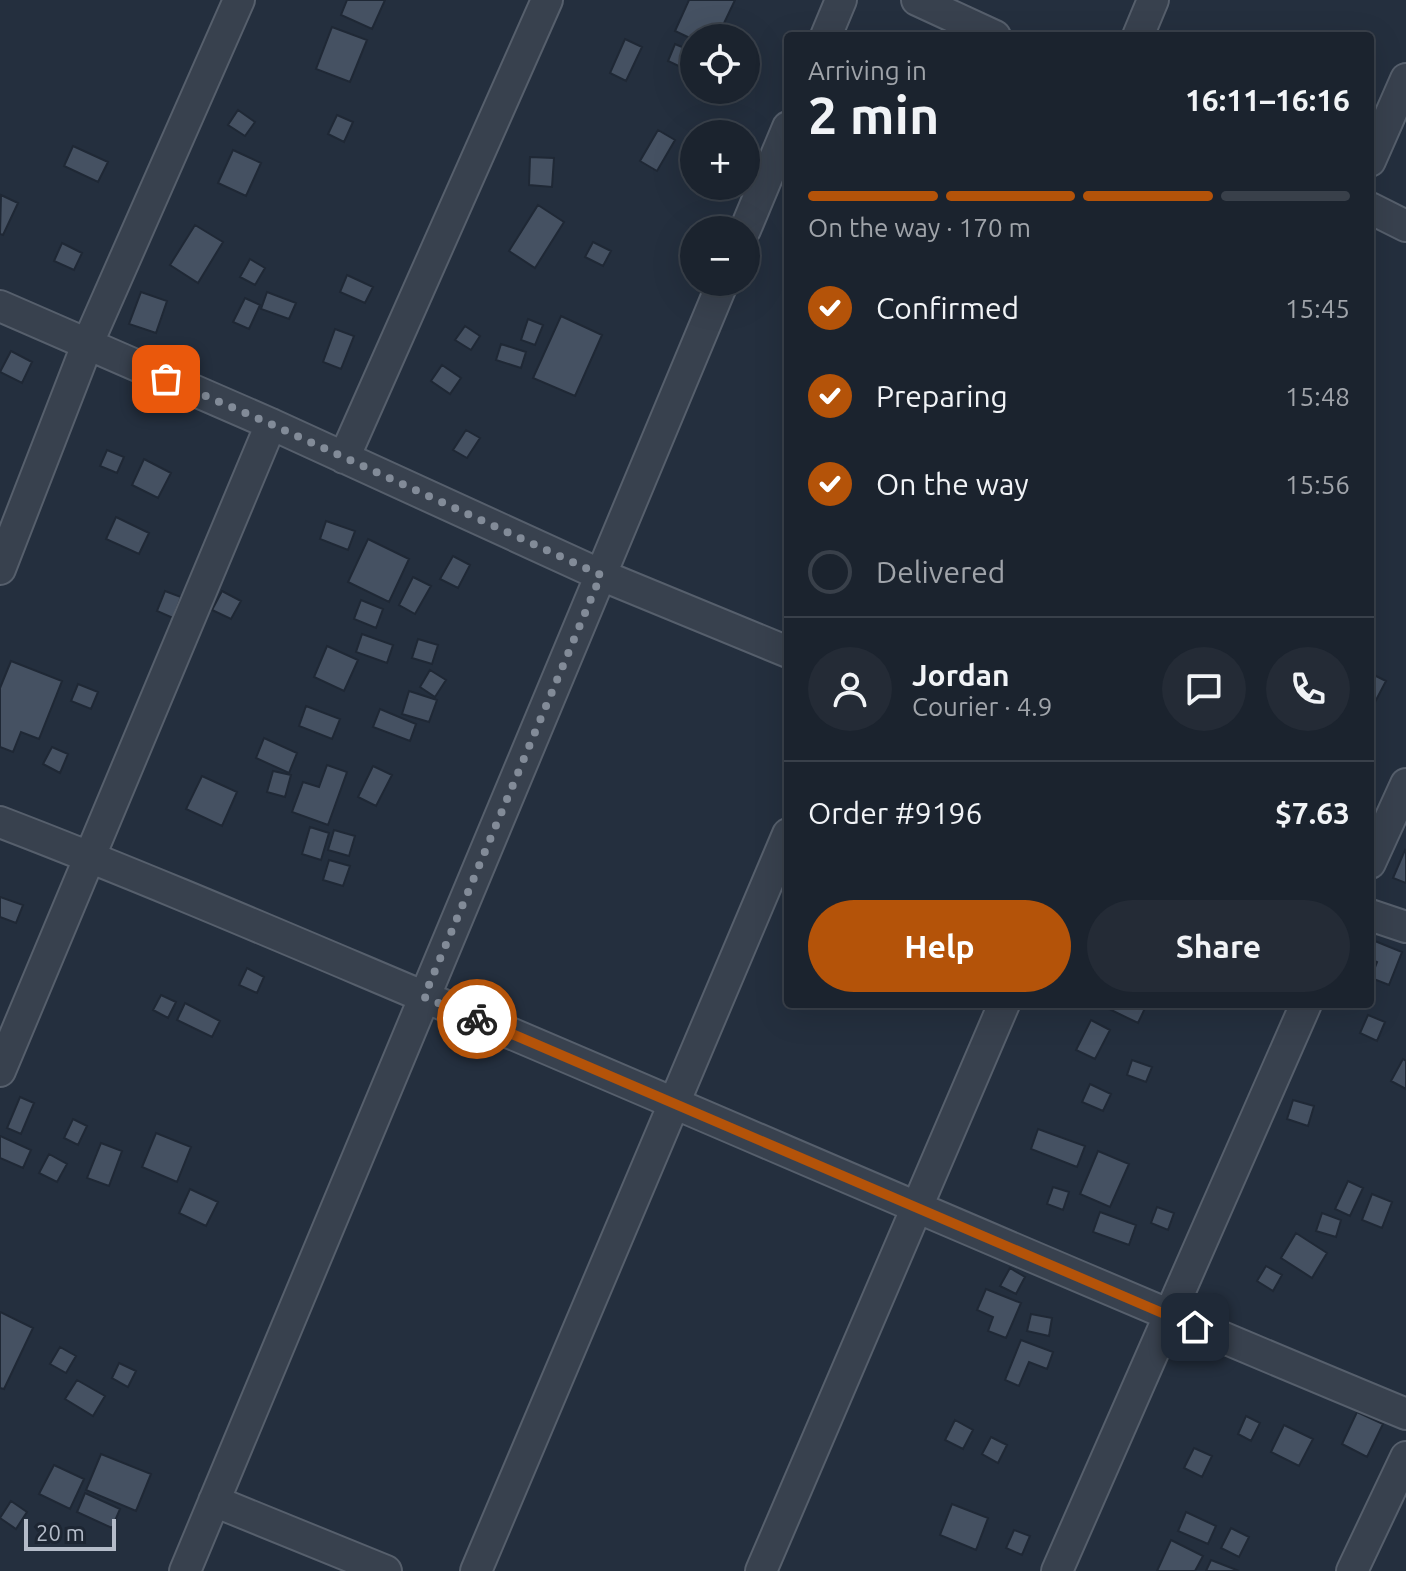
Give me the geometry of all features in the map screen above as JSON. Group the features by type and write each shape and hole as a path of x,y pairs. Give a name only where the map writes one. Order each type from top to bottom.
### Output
{"street":[{"path":"344,458 547,0"},
{"path":"828,32 841,0"},
{"path":"917,0 986,32"},
{"path":"1140,32 1153,0"},
{"path":"0,569 87,345 233,2"},
{"path":"1374,152 1406,79"},
{"path":"751,216 784,137"},
{"path":"1374,210 1406,226"},
{"path":"185,1571 717,296"},
{"path":"0,306 271,424 601,575 784,650"},
{"path":"0,1071 271,424"},
{"path":"1374,854 1406,784"},
{"path":"0,822 424,997 1168,1316 1406,1414"},
{"path":"476,1571 784,843"},
{"path":"1374,916 1406,927"},
{"path":"761,1571 1002,1008"},
{"path":"1057,1571 1304,1008"},
{"path":"1352,1571 1406,1457"},
{"path":"214,1501 386,1571"}],"building":[{"path":"347,0 385,0 372,29 341,15"},
{"path":"689,0 735,0 724,24 680,24 680,33 675,31"},
{"path":"332,27 367,40 350,82 316,69"},
{"path":"625,39 642,47 626,81 610,73"},
{"path":"675,44 680,46 680,67 668,61"},
{"path":"238,110 255,122 245,136 228,125"},
{"path":"337,115 353,122 344,142 328,134"},
{"path":"658,130 675,140 657,171 640,161"},
{"path":"73,146 108,162 98,182 64,166"},
{"path":"233,150 261,163 246,196 218,183"},
{"path":"530,157 554,158 552,187 529,185"},
{"path":"1,195 18,203 3,235 0,234"},
{"path":"538,205 564,222 535,268 509,251"},
{"path":"195,225 223,242 198,283 170,265"},
{"path":"593,242 611,251 603,266 585,257"},
{"path":"62,243 82,253 74,270 54,261"},
{"path":"250,259 265,268 255,285 240,277"},
{"path":"347,275 373,287 365,303 340,292"},
{"path":"141,292 167,301 156,333 129,324"},
{"path":"267,292 296,303 289,319 261,309"},
{"path":"245,298 260,305 249,329 233,322"},
{"path":"561,316 602,335 575,396 533,378"},
{"path":"528,319 543,325 535,345 521,340"},
{"path":"465,326 480,336 471,350 455,340"},
{"path":"335,329 354,336 341,369 323,362"},
{"path":"501,344 526,352 521,368 496,360"},
{"path":"11,351 32,362 22,383 0,372"},
{"path":"442,365 461,378 450,394 431,381"},
{"path":"466,430 480,438 467,458 453,450"},
{"path":"107,450 124,457 117,473 100,466"},
{"path":"144,459 171,473 158,498 132,485"},
{"path":"116,517 149,533 139,554 106,539"},
{"path":"326,521 355,531 348,550 320,539"},
{"path":"368,539 409,559 389,602 348,582"},
{"path":"453,556 470,565 458,588 440,579"},
{"path":"413,577 431,586 415,614 399,605"},
{"path":"165,591 181,597 173,618 157,611"},
{"path":"222,591 241,601 231,619 212,610"},
{"path":"361,600 383,609 376,628 354,619"},
{"path":"362,634 393,645 387,663 356,652"},
{"path":"418,639 438,645 432,664 412,658"},
{"path":"327,646 358,660 344,691 314,677"},
{"path":"11,661 62,681 39,739 21,732 13,752 0,747 0,688"},
{"path":"430,670 446,680 435,697 420,687"},
{"path":"1374,675 1386,681 1374,701"},
{"path":"78,684 98,692 91,709 71,701"},
{"path":"409,691 437,700 429,722 402,714"},
{"path":"306,706 340,719 332,739 299,726"},
{"path":"380,709 416,724 410,741 373,727"},
{"path":"264,738 297,753 289,773 256,758"},
{"path":"52,747 68,754 60,773 43,764"},
{"path":"327,765 347,772 328,825 292,812 303,782 319,787"},
{"path":"373,766 392,775 376,806 358,797"},
{"path":"273,771 291,775 285,797 267,792"},
{"path":"202,776 237,792 222,826 186,809"},
{"path":"310,827 329,833 321,860 302,854"},
{"path":"334,830 355,836 349,856 328,850"},
{"path":"1406,851 1406,883 1393,878"},
{"path":"329,860 350,866 343,886 323,880"},
{"path":"0,897 23,905 16,923 0,917"},
{"path":"1374,941 1402,952 1389,985 1374,979 1377,962 1374,961"},
{"path":"247,968 264,977 257,993 239,985"},
{"path":"161,995 176,1002 168,1018 153,1010"},
{"path":"185,1003 220,1021 212,1037 177,1020"},
{"path":"1107,1008 1145,1008 1138,1023"},
{"path":"1368,1015 1385,1022 1377,1041 1360,1033"},
{"path":"1091,1020 1110,1030 1095,1059 1076,1050"},
{"path":"1403,1059 1406,1061 1406,1089 1391,1081"},
{"path":"1132,1060 1152,1067 1146,1082 1127,1075"},
{"path":"1090,1084 1111,1094 1103,1111 1082,1102"},
{"path":"20,1097 34,1103 21,1134 7,1128"},
{"path":"1293,1100 1314,1106 1308,1126 1287,1119"},
{"path":"73,1119 87,1126 78,1145 64,1138"},
{"path":"1038,1129 1085,1146 1077,1167 1031,1149"},
{"path":"156,1133 191,1147 177,1182 142,1167"},
{"path":"0,1136 31,1150 23,1168 0,1158"},
{"path":"101,1143 122,1151 109,1186 87,1178"},
{"path":"1098,1151 1129,1164 1110,1207 1080,1194"},
{"path":"49,1154 67,1164 57,1182 39,1173"},
{"path":"1348,1181 1363,1188 1350,1216 1335,1209"},
{"path":"1053,1187 1069,1192 1063,1210 1047,1204"},
{"path":"190,1189 218,1202 206,1226 179,1213"},
{"path":"1372,1194 1392,1202 1382,1228 1362,1220"},
{"path":"1157,1207 1174,1213 1168,1230 1151,1223"},
{"path":"1100,1212 1136,1225 1129,1245 1093,1232"},
{"path":"1322,1213 1341,1220 1336,1237 1316,1231"},
{"path":"1296,1233 1327,1253 1312,1278 1281,1258"},
{"path":"1266,1266 1282,1275 1273,1291 1257,1281"},
{"path":"1010,1268 1025,1277 1016,1294 1000,1286"},
{"path":"986,1289 1021,1303 1006,1338 988,1331 993,1317 977,1310"},
{"path":"0,1312 33,1328 4,1389 0,1388"},
{"path":"1031,1314 1052,1318 1049,1336 1027,1331"},
{"path":"1021,1340 1053,1352 1047,1369 1029,1362 1019,1386 1005,1380"},
{"path":"60,1347 76,1356 66,1373 50,1364"},
{"path":"119,1363 136,1371 128,1387 112,1378"},
{"path":"77,1380 105,1396 93,1416 65,1399"},
{"path":"1357,1412 1383,1424 1367,1457 1342,1444"},
{"path":"1246,1416 1260,1423 1251,1441 1238,1434"},
{"path":"955,1420 973,1430 963,1449 945,1440"},
{"path":"1284,1425 1313,1439 1299,1466 1271,1452"},
{"path":"991,1437 1007,1445 998,1463 982,1454"},
{"path":"1194,1448 1212,1456 1202,1477 1184,1468"},
{"path":"101,1454 151,1474 136,1511 86,1490"},
{"path":"54,1465 84,1479 70,1509 39,1494"},
{"path":"85,1493 120,1509 112,1528 77,1512"},
{"path":"11,1501 27,1512 16,1529 0,1518"},
{"path":"952,1504 988,1518 976,1550 940,1535"},
{"path":"1186,1512 1216,1526 1208,1544 1178,1531"},
{"path":"1231,1528 1249,1537 1239,1557 1221,1548"},
{"path":"1014,1530 1030,1536 1022,1555 1006,1548"},
{"path":"1171,1540 1203,1556 1195,1571 1157,1571"},
{"path":"1211,1560 1239,1571 1206,1571"}],"way so far":[{"path":"166,379 601,575 424,997 477,1019"}],"route":[{"path":"477,1019 1195,1327"}]}
